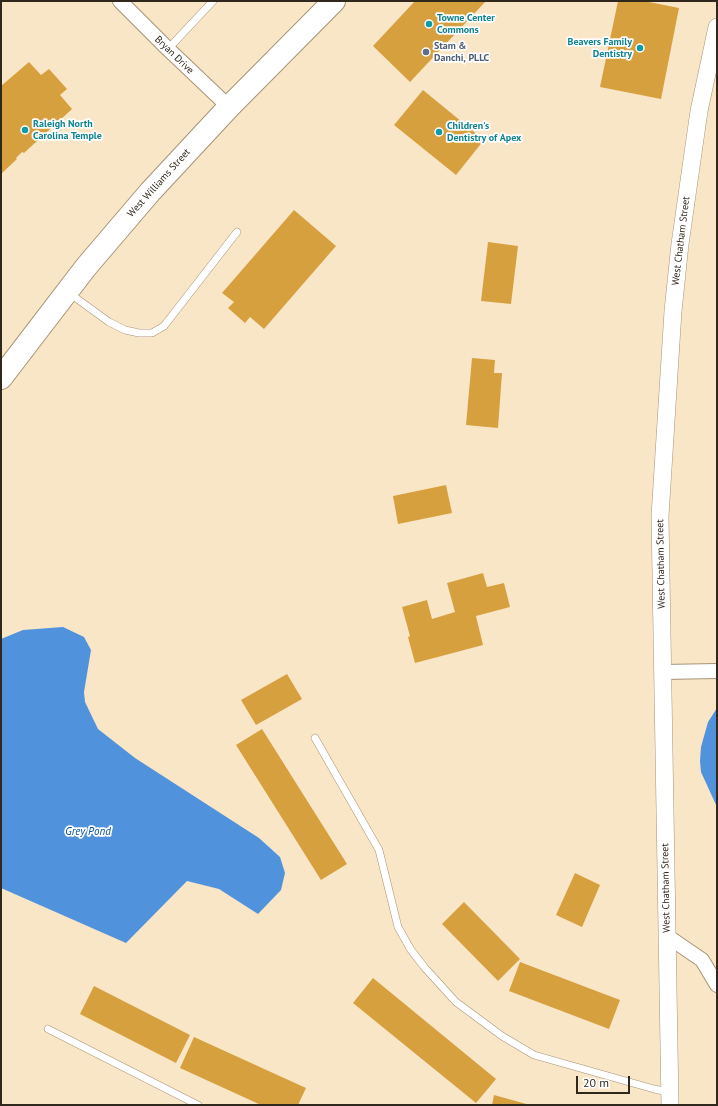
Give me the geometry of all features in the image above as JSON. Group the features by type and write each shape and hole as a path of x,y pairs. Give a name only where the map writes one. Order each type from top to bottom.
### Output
{"main road":[{"name":"West Williams Street","path":"1,378 90,262 150,192 229,107 334,1"}],"street":[{"name":"Bryan Drive","path":"120,1 229,107"},
{"name":"West Chatham Street","path":"670,1099 660,516 673,311 680,244 699,111 717,27"},
{"path":"663,672 717,671"},
{"path":"667,936 702,960 717,985"}],"lane":[{"path":"168,49 213,1"},
{"path":"67,292 109,322 125,330 139,333 152,332 164,326 237,232"},
{"path":"315,738 379,850 398,927 411,950 456,1002 502,1036 534,1055 654,1089 670,1099"},
{"path":"48,1029 198,1105"}],"water":[{"name":"Grey Pond","path":"63,627 84,637 91,650 84,692 85,702 98,729 135,758 259,838 280,857 285,873 281,890 258,914 219,889 187,881 126,943 1,888 1,639 23,630"},
{"path":"717,708 717,807 701,772 700,761 701,747 708,722"}],"building":[{"name":"Towne Center Commons","path":"415,1 486,1 410,82 373,46"},
{"name":"Beavers Family Dentistry","path":"618,1 644,1 679,8 661,99 600,87"},
{"name":"Raleigh North Carolina Temple","path":"29,62 41,75 49,69 67,89 60,95 72,109 24,153 22,152 16,158 17,159 1,174 1,86"},
{"name":"Children's Dentistry of Apex","path":"423,90 484,140 456,175 394,125"},
{"path":"294,210 336,246 264,329 250,317 245,323 228,308 234,302 222,293"},
{"path":"488,242 518,246 511,304 481,301"},
{"path":"472,358 495,360 494,373 502,373 498,428 466,425"},
{"path":"446,485 452,513 398,524 393,496"},
{"path":"483,573 487,587 504,583 510,607 476,616 483,645 415,663 408,637 410,636 402,607 427,600 432,619 455,612 447,583"},
{"path":"287,674 302,699 256,725 241,700"},
{"path":"262,729 347,864 321,880 236,745"},
{"path":"575,873 600,885 582,927 556,915"},
{"path":"464,902 520,959 498,981 442,924"},
{"path":"520,962 620,1000 609,1029 509,991"},
{"path":"373,978 496,1079 476,1103 353,1003"},
{"path":"94,986 190,1035 176,1063 80,1014"},
{"path":"194,1037 306,1088 298,1105 261,1105 180,1068"},
{"path":"494,1095 530,1105 492,1105"}],"place":[{"name":"Towne Center Commons","path":"429,24"},
{"name":"Beavers Family Dentistry","path":"640,48"},
{"name":"Stam & Danchi, PLLC","path":"426,52"},
{"name":"Raleigh North Carolina Temple","path":"25,130"},
{"name":"Children's Dentistry of Apex","path":"439,132"}]}
